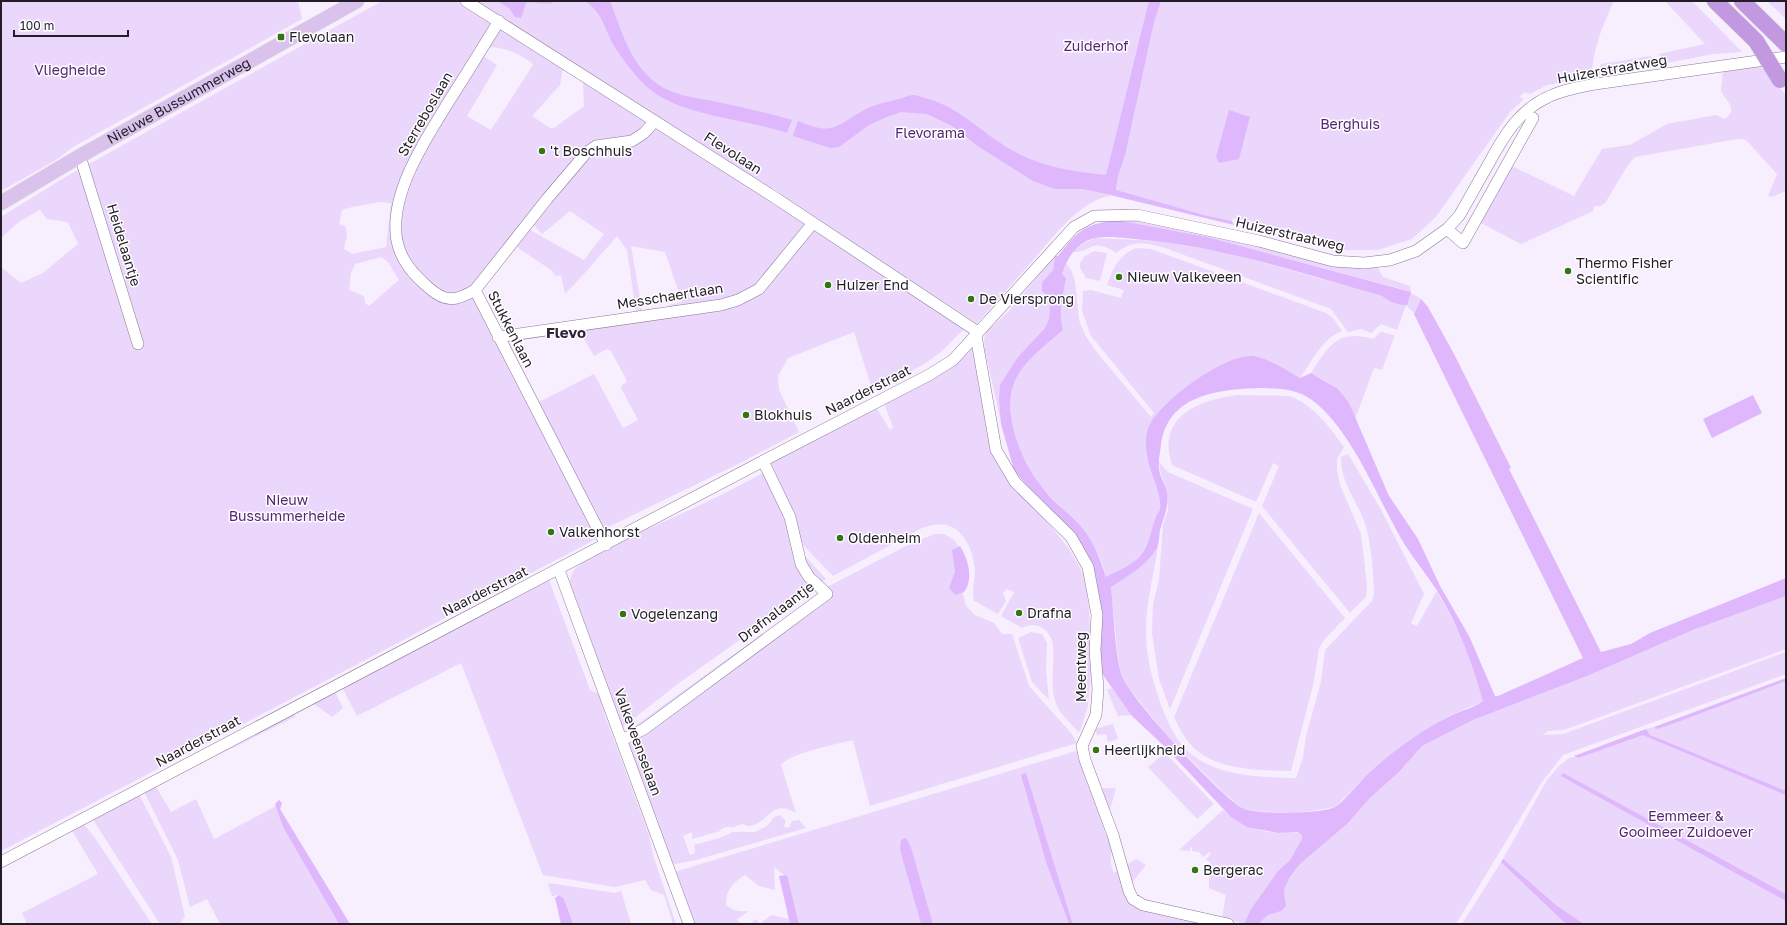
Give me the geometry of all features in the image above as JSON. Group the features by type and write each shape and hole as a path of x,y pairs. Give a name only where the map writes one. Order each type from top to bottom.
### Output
{"highway":[{"path":"1715,1 1756,41 1784,79"},
{"path":"1742,1 1784,41"}],"main road":[{"name":"Nieuwe Bussummerweg","path":"1,203 80,156 358,1"}],"street":[{"name":"Flevolaan","path":"466,1 813,223 968,325 975,330 976,336"},
{"name":"Sterreboslaan","path":"475,290 460,299 450,299 435,293 414,275 401,254 396,227 400,201 414,160 499,21"},
{"name":"Huizerstraatweg","path":"976,336 1074,227 1094,216 1137,215 1259,241 1333,261 1353,263 1381,262 1405,256 1425,246 1447,229 1459,216 1498,144 1520,116 1534,104 1556,93 1595,84 1786,57"},
{"path":"1447,229 1463,243 1533,118"},
{"name":"Stukkenlaan","path":"606,545 475,290 547,199 586,153 596,146 632,141 644,133 655,121"},
{"name":"Heidelaantje","path":"80,156 138,344"},
{"path":"1488,164 1502,171"},
{"name":"Messchaertlaan","path":"498,337 721,305 738,300 759,289 813,223"},
{"name":"Naarderstraat","path":"1,862 559,570 763,461 929,376 953,360 976,336"},
{"name":"Meentweg","path":"976,336 996,450 1016,482 1071,537 1088,567 1097,615 1095,650 1098,689 1096,715 1082,746 1085,760 1112,835 1129,892 1133,899 1143,905 1228,924"},
{"name":"Drafnalaantje","path":"622,740 644,728 827,594 809,577 801,564 790,517 763,461"},
{"name":"Valkeveenselaan","path":"559,570 689,924"}],"green space":[{"name":"Vliegheide","path":"1,1 298,1 302,19 73,147 56,160 1,191"},
{"name":"Nieuw Bussummerheide","path":"382,1 460,1 493,22 419,142 393,241 446,302 460,303 472,297 474,299 595,533 596,539 1,851 1,267 21,283 43,273 78,244 68,222 47,219 40,210 20,221 1,238 1,217 62,179","holes":["380,202 391,203 386,247 352,254 344,249 347,235 345,226 339,224 342,210","381,257 388,262 399,280 369,306 365,303 364,296 349,290 351,273 355,264"]},
{"path":"475,1 1614,1 1596,47 1592,67 1592,76 1547,85 1530,94 1524,92 1520,97 1524,99 1510,112 1435,218 1412,239 1378,250 1340,250 1233,218 1232,221 1204,215 1116,191 1117,184 1100,192 1111,196 1099,199 1087,205 1065,224 977,323 779,195 780,193 773,188 772,191"},
{"path":"1665,1 1692,1 1742,52 1714,54 1661,64 1659,54 1705,44"},
{"path":"1767,1 1786,1 1786,19"},
{"path":"501,28 563,68 560,85 532,116 550,128 554,128 584,106 583,81 648,122 635,136 597,143 470,289 458,295 451,295 442,292 430,283 406,253 401,226 405,196 416,165 432,134 482,55 497,65 467,116 491,130 533,65 527,59 511,51 487,47"},
{"path":"1651,56 1654,65 1597,75 1601,64"},
{"path":"1758,64 1786,95 1786,191 1772,197 1768,196 1777,174 1747,141 1737,139 1635,157 1628,165 1605,203 1600,206 1594,206 1593,211 1521,244 1481,223 1512,166 1574,196 1602,149 1630,145 1667,124 1716,115 1725,119 1731,112 1731,108 1721,91 1723,70"},
{"path":"656,127 807,225 781,259 761,281 738,297 725,301 669,307 669,305 682,302 665,252 631,246 642,310 636,312 627,250 617,236 565,294 561,275 556,276 551,270 517,247 530,230 584,260 604,234 570,211 542,234 534,225 591,154"},
{"path":"1123,218 1148,221 1197,231 1271,250 1342,265 1378,268 1383,277 1410,286 1411,293 1421,299 1414,313 1406,305 1397,330 1381,324 1371,333 1361,329 1348,332 1331,309 1165,248 1140,243 1129,246 1116,253 1108,248 1097,245 1085,250 1072,252 1084,243 1095,238 1160,241 1225,252 1382,296 1409,291 1207,237 1122,221"},
{"path":"814,229 965,328 942,351 926,363 873,392 854,332 788,358 778,376 779,390 799,432 736,465 604,529 537,403 594,374 623,428 638,420 621,388 622,385 627,382 611,351 607,349 594,356 577,327 742,304"},
{"path":"1136,248 1151,249 1326,313 1333,318 1342,331 1335,334 1323,345 1300,378 1263,358 1251,356 1239,358 1207,372 1175,396 1162,409 1152,421 1147,432 1146,439 1148,459 1159,497 1159,512 1140,556 1136,560 1106,577 1101,559 1084,531 1039,484 1029,470 1020,451 1014,431 1011,413 1011,397 1014,384 1020,372 1038,351 1063,330 1061,324 1061,311 1066,278 1062,274 1065,261 1072,272 1075,282 1079,320 1085,335 1098,354 1151,417 1154,413 1091,336 1082,311 1083,291 1091,290 1121,298 1124,290 1107,285 1117,263 1125,254"},
{"path":"1094,251 1107,253 1100,281 1086,278 1080,268 1080,263 1084,257"},
{"path":"1055,256 1053,270 1042,282 1042,291 1050,300 1049,319 1045,328 1034,341 999,400 1001,422 985,351 984,340 986,332 1008,312"},
{"path":"1381,332 1394,335 1394,337 1382,370 1374,368 1355,419 1347,402 1339,391 1328,382 1311,373 1323,355 1335,342 1342,338 1351,336 1361,336 1373,339"},
{"path":"974,348 997,448 1041,514 1069,549 1084,575 1089,609 1091,670 1088,706 1080,731 1078,732 1058,708 1053,693 1052,640 1042,628 1032,625 1022,628 1001,616 1014,592 1006,589 1003,593 1006,601 998,614 974,601 973,593 975,570 973,556 964,537 959,532 944,524 922,528 833,576 805,547 799,537 771,463 876,407 890,430 893,427 884,403 949,369"},
{"path":"1238,395 1290,396 1299,400 1320,417 1344,447 1337,459 1337,470 1340,485 1361,534 1367,585 1366,597 1350,613 1262,506 1279,466 1273,463 1256,502 1172,465 1169,448 1170,435 1175,423 1184,414 1195,407 1223,397"},
{"path":"1348,454 1380,508 1424,594 1411,623 1417,626 1437,591 1466,645 1484,701 1448,716 1411,739 1370,772 1335,807 1297,813 1243,809 1225,794 1169,738 1127,686 1121,675 1111,587 1143,564 1158,546 1147,612 1146,642 1156,691 1175,735 1193,756 1206,764 1220,769 1250,776 1296,778 1303,758 1306,736 1321,682 1325,650 1372,601 1374,594 1372,557 1367,529 1343,475 1341,457"},
{"path":"1159,462 1168,472 1253,509 1170,709 1159,679 1152,633 1153,604 1159,580 1163,525 1168,510 1167,492"},
{"path":"765,472 804,555 826,579 679,683 632,720 618,683 628,722 621,729 570,584 573,572 585,561 606,548 702,504"},
{"path":"1259,513 1345,618 1324,640 1319,648 1314,681 1291,771 1238,768 1213,760 1202,754 1189,743 1174,717"},
{"path":"935,534 944,534 954,540 961,550 965,581 963,594 966,606 975,615 994,623 1002,634 1012,634 1029,686 1071,733 1077,743 870,806 853,740 814,750 794,757 781,765 796,813 780,808 770,813 756,824 747,826 742,824 734,827 725,827 720,831 692,839 692,832 683,836 690,855 695,853 694,845 720,838 733,832 755,832 767,826 774,817 780,815 786,821 784,826 786,828 791,826 792,821 799,820 806,828 696,860 670,865 621,736 827,587 912,543"},
{"path":"549,580 590,690 599,694 605,716 649,835 653,855 676,924 673,924 664,895 651,890 645,880 615,887 543,875 461,663 357,716 342,687"},
{"path":"1786,596 1786,649 1564,730 1548,731 1543,735 1563,734 1786,652 1786,674 1563,755 1542,782 1456,924 1258,924 1268,915 1281,911 1286,900 1284,889 1287,882 1300,864 1347,824 1370,798 1400,771 1422,746 1473,720 1587,676 1693,630"},
{"path":"1031,632 1042,634 1047,643 1046,671 1049,700 1032,682 1018,638"},
{"name":"Eemmeer & Gooimeer Zuidoever","path":"1786,681 1786,924 1462,924 1503,859 1547,780 1559,766 1569,758 1576,757 1647,731 1646,729 1656,728"},
{"path":"1112,688 1131,715 1118,716 1107,690"},
{"path":"334,690 343,708 332,717 310,701"},
{"path":"294,710 295,717 198,765 193,760"},
{"path":"1113,724 1118,739 1108,742 1106,734 1097,735 1095,729"},
{"path":"1076,751 1090,789 1116,788 1104,832 1116,839 1111,856 1111,864 1114,873 1136,859 1146,865 1130,885 1128,901 1213,924 1073,924 1047,865 1069,924 933,924 911,847 900,850 921,924 799,924 787,875 784,875 774,867 775,890 759,886 745,875 731,887 727,895 726,905 737,911 749,911 737,919 740,924 693,924 674,872"},
{"path":"1165,753 1214,804 1197,819 1148,767"},
{"path":"152,780 171,812 196,799 214,839 276,806 283,827 339,924 220,924 207,899 190,907 178,860 141,786"},
{"path":"136,788 171,857 185,916 180,924 160,924 88,812"},
{"path":"1223,810 1235,819 1255,829 1280,833 1290,832 1302,835 1302,839 1290,860 1278,871 1251,909 1244,924 1222,918 1226,895 1209,888 1209,874 1213,873 1213,871 1210,870 1211,864 1206,859 1211,854 1210,852 1203,857 1199,852 1192,851 1192,848 1190,847 1190,851 1179,850"},
{"path":"82,822 95,838 152,924 27,924 22,913 98,874 71,829"},
{"path":"548,883 615,893 621,891 631,924 573,924 564,899 559,895 552,896"},
{"path":"771,915 789,919 790,924 760,924"},
{"path":"756,919 760,924 750,924"}],"shaded area":[{"path":"497,1 556,1 552,3 526,3 521,18 515,17 509,8"},
{"path":"585,1 610,1 627,45 639,66 647,75 663,88 686,96 745,108 792,120 787,133 689,109 670,102 654,92 640,80 626,63 614,46 596,11"},
{"path":"1149,1 1161,1 1154,22 1116,190 1204,215 1232,221 1234,225 1083,189 1055,189 1033,181 979,147 952,126 927,114 901,112 889,116 869,125 839,147 830,148 793,136 798,121 819,128 833,128 872,106 914,95 938,102 951,108 997,141 1021,155 1062,169 1106,175"},
{"path":"1229,110 1250,117 1239,159 1219,163 1216,157"},
{"path":"1122,221 1207,237 1411,292 1407,305 1397,304 1382,296 1236,255 1176,244 1108,237 1089,240 1078,247 1067,262 1062,274 1066,278 1061,311 1063,330 1038,351 1020,372 1014,384 1011,397 1011,413 1014,431 1020,451 1028,468 1052,499 1074,519 1090,538 1106,577 1136,560 1140,556 1147,544 1160,509 1159,497 1149,466 1146,445 1147,432 1152,421 1175,396 1207,372 1239,358 1251,356 1263,358 1300,378 1311,373 1338,389 1349,403 1389,496 1418,539 1440,586 1469,636 1495,696 1583,658 1414,314 1421,299 1428,307 1454,354 1511,468 1509,469 1601,652 1631,644 1650,633 1786,578 1786,596 1693,630 1587,676 1473,720 1422,746 1400,771 1370,798 1347,824 1300,864 1290,877 1284,889 1286,906 1281,911 1268,915 1258,924 1244,924 1251,909 1278,871 1290,860 1302,839 1302,835 1297,832 1278,833 1247,827 1231,817 1164,746 1131,715 1101,672 1099,657 1099,601 1096,577 1089,560 1014,470 1001,424 999,400 1000,385 1018,357 1045,328 1049,319 1050,300 1042,291 1042,282 1053,270 1055,256 1058,256 1075,236 1086,228 1101,223","holes":["1264,388 1289,390 1306,396 1312,400 1327,414 1353,448 1405,545 1446,605 1464,645 1483,701 1448,717 1417,735 1378,765 1338,805 1328,809 1316,811 1288,813 1260,812 1242,808 1231,800 1196,767 1139,703 1127,686 1121,674 1116,642 1111,587 1130,575 1148,560 1157,548 1167,502 1167,492 1160,475 1159,460 1161,445 1166,428 1174,414 1185,404 1199,397 1231,390"]},
{"path":"1753,395 1762,413 1712,438 1703,419"},
{"path":"960,546 969,569 969,581 964,592 955,595 949,588 955,572 952,550"},
{"path":"1786,678 1786,681 1667,726 1656,729 1654,727"},
{"path":"1646,729 1650,735 1786,791 1786,795 1643,735 1578,758 1574,756"},
{"path":"1026,773 1073,924 1069,924 1047,865 1021,775"},
{"path":"1563,773 1786,894 1786,901 1561,776"},
{"path":"279,800 282,803 280,809 350,924 339,924 283,827 275,804"},
{"path":"906,838 911,847 933,924 921,924 900,850 901,840"},
{"path":"1503,859 1557,906 1584,924 1569,924 1564,922 1501,862"},
{"path":"787,875 799,924 790,924 779,876"},
{"path":"559,895 564,899 573,924 561,924 555,898"}],"place":[{"name":"Flevolaan","path":"281,37"},
{"name":"'t Boschhuis","path":"542,151"},
{"name":"Thermo Fisher Scientific","path":"1568,271"},
{"name":"Nieuw Valkeveen","path":"1119,277"},
{"name":"Huizer End","path":"828,285"},
{"name":"De Viersprong","path":"971,299"},
{"name":"Blokhuis","path":"746,415"},
{"name":"Valkenhorst","path":"551,532"},
{"name":"Oldenheim","path":"840,538"},
{"name":"Drafna","path":"1019,613"},
{"name":"Vogelenzang","path":"623,614"},
{"name":"Heerlijkheid","path":"1096,750"},
{"name":"Bergerac","path":"1195,870"}],"district":[{"name":"Flevo","path":"566,333"}],"park label":[{"name":"Zuiderhof","path":"1096,46"},
{"name":"Berghuis","path":"1350,124"},
{"name":"Flevorama","path":"930,133"}]}
